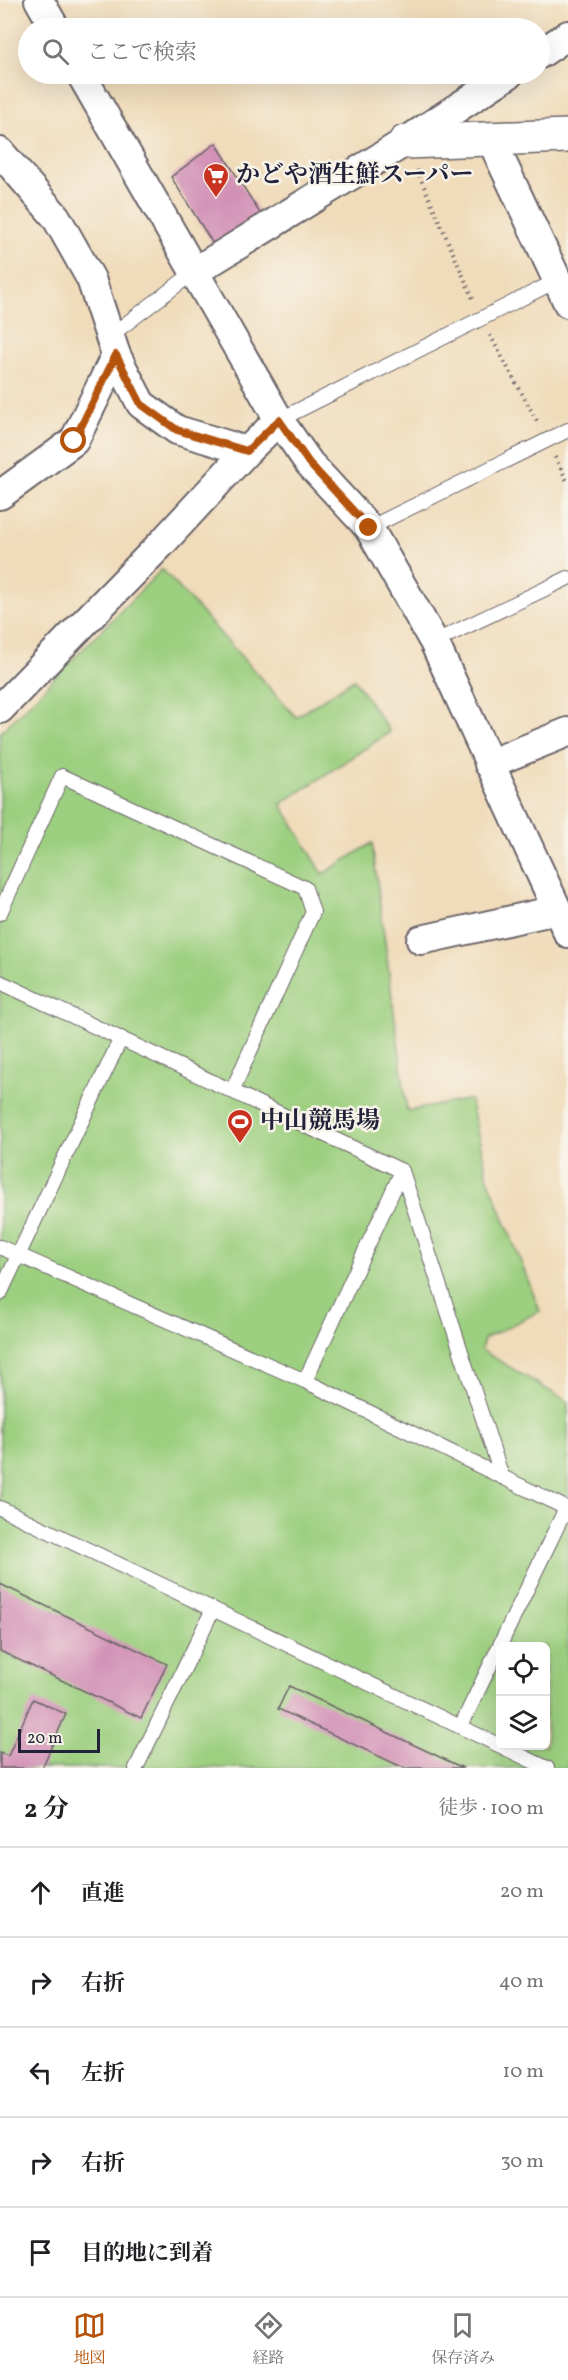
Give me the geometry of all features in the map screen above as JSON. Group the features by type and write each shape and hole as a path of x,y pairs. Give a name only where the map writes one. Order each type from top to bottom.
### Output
{"street":[{"path":"39,0 49,18"},
{"path":"550,47 568,35"},
{"path":"87,84 279,420 309,463 369,528 434,642 562,922 421,940"},
{"path":"194,272 405,142 494,84"},
{"path":"405,142 568,136"},
{"path":"491,139 564,287"},
{"path":"0,152 56,218 92,279 113,346 141,404 177,430 247,451"},
{"path":"0,495 74,441 113,346"},
{"path":"0,709 279,420"},
{"path":"489,764 568,732"}],"lane":[{"path":"113,346 194,272"},
{"path":"279,420 564,287"},
{"path":"369,528 568,430"},
{"path":"434,642 568,578"},
{"path":"0,913 62,776 305,888 313,912 232,1091"},
{"path":"0,982 402,1171 502,1477"},
{"path":"0,1294 121,1038"},
{"path":"305,1381 402,1171"},
{"path":"0,1247 305,1381 567,1508 460,1726"},
{"path":"0,1508 547,1768"},
{"path":"136,1768 213,1609"}],"green space":[{"name":"中山競馬場","path":"162,569 296,717 354,679 390,732 281,804 323,874 372,843 407,1111 470,1099 488,1178 540,1311 484,1339 481,1350 568,1402 568,1768 0,1768 0,733"}],"building":[{"path":"216,143 261,215 215,247 171,177"},
{"path":"0,1584 167,1664 141,1718 0,1651"},
{"path":"289,1686 463,1768 404,1768 278,1709"},
{"path":"33,1699 66,1714 42,1768 0,1768 0,1753 8,1756"}],"place":[{"name":"かどや酒生鮮スーパー","path":"216,199"},
{"name":"中山競馬場","path":"240,1145"}],"route":[{"path":"74,441 116,355 141,404 177,430 247,451 279,420 309,463 369,528"}]}
